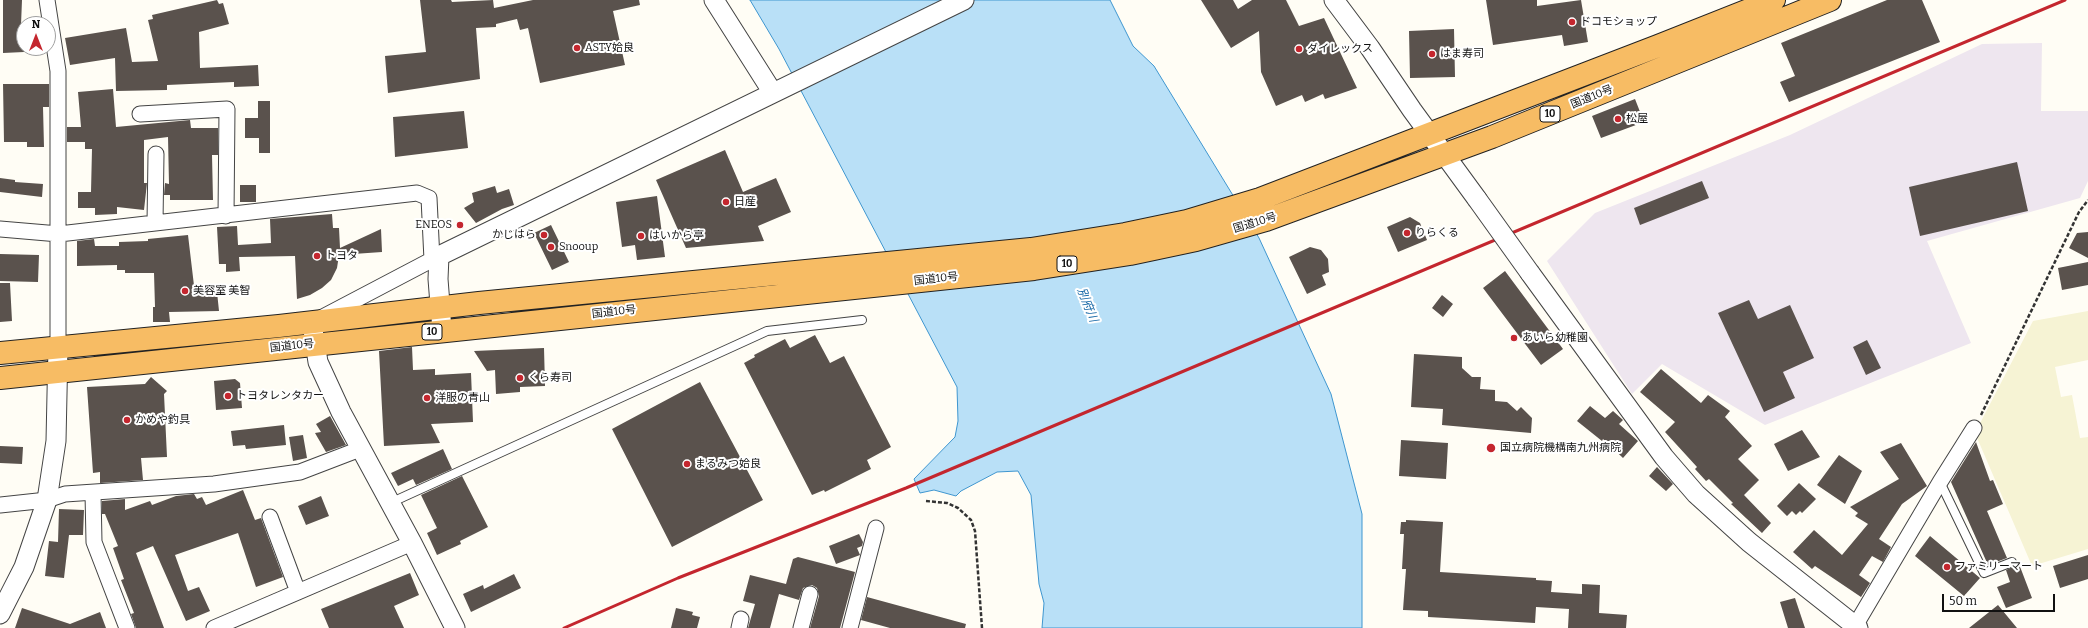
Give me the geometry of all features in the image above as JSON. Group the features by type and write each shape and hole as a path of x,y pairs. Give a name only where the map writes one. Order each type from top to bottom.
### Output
{"highway":[{"name":"国道10号","path":"0,378 442,330 862,276 1125,234 1187,220 1260,199 1774,0"},
{"name":"国道10号","path":"0,353 311,323 439,307 862,276 1034,269 1130,254 1196,240 1266,220 1492,137 1830,0"}],"street":[{"path":"0,614 24,567 47,500 56,441 59,234 58,71 47,0"},
{"path":"714,0 781,89"},
{"path":"455,628 412,543 360,449 318,362 311,323 435,258 964,0"},
{"path":"1334,0 1664,457 1696,494 1749,542 1856,627 1940,482 1974,428"},
{"path":"140,114 227,109 226,216"},
{"path":"155,223 156,154"},
{"path":"0,228 59,234 417,193 429,198 442,330"},
{"path":"0,505 47,500 65,494 214,484 300,472 360,449"},
{"path":"93,493 94,542 127,628"},
{"path":"270,517 298,592"},
{"path":"850,628 876,528"},
{"path":"220,627 412,543"},
{"path":"801,628 810,594"}],"lane":[{"path":"390,503 767,331 862,320"},
{"path":"1940,482 1984,573 2012,562"}],"path":[{"path":"1974,428 2079,212 2088,200"},
{"path":"926,501 947,504 958,508 971,520 975,531 982,628"}],"shaded area":[{"path":"2042,43 2041,111 2088,111 2088,181 2080,198 1927,241 1971,343 1765,425 1662,364 1632,394 1547,261 1595,213 1790,135 1982,44"},
{"path":"2088,311 2088,360 2055,367 2061,397 2072,395 2080,438 2088,437 2088,549 2032,566 1975,433 2033,321"}],"water":[{"name":"別府川","path":"750,0 1110,0 1133,46 1154,66 1259,238 1331,394 1362,514 1362,628 1042,628 1044,603 1039,584 1031,495 1018,471 997,472 961,491 956,496 934,490 920,493 914,479 955,437 958,421 957,387 779,49"}],"building":[{"path":"3,0 22,0 21,16 16,16 16,52 3,53"},
{"path":"217,0 219,4 223,3 229,24 199,32 200,68 258,65 259,86 234,87 234,82 167,85 167,90 116,91 115,58 70,65 65,38 126,28 132,62 158,61 148,20 153,19 152,15"},
{"path":"420,0 451,0 452,2 493,0 494,8 533,0 639,0 640,5 613,11 625,65 540,83 528,28 520,30 517,19 496,24 496,27 476,28 480,79 388,93 385,56 426,52"},
{"name":"ダイレックス","path":"1201,0 1233,0 1238,9 1252,0 1286,0 1299,26 1324,18 1357,88 1325,99 1323,94 1305,102 1302,95 1276,106 1261,72 1259,31 1231,48"},
{"path":"1486,0 1537,0 1537,6 1581,0 1588,42 1564,46 1562,35 1493,45"},
{"path":"1887,0 1922,0 1940,42 1789,102 1780,82 1795,76 1781,43"},
{"name":"はま寿司","path":"1454,29 1455,77 1410,78 1409,31"},
{"path":"3,84 49,84 49,107 43,107 44,147 27,147 27,142 4,142"},
{"path":"113,89 116,127 190,120 191,128 218,128 218,155 212,155 213,200 170,200 170,195 164,195 165,183 169,184 168,137 144,140 144,183 147,183 144,210 117,207 117,214 95,215 95,208 78,208 78,192 91,192 92,149 85,149 85,142 67,142 67,127 81,127 78,92"},
{"name":"松屋","path":"1635,99 1644,122 1601,138 1592,116"},
{"path":"258,101 270,101 270,153 259,153 259,138 245,138 245,118 258,118"},
{"path":"464,111 468,148 395,157 393,117"},
{"name":"日産","path":"725,150 743,192 776,178 791,212 758,226 764,241 686,248 656,180"},
{"path":"2017,162 2028,211 1920,236 1909,187"},
{"path":"0,178 15,180 15,182 43,184 42,197 0,192"},
{"path":"1702,181 1709,198 1640,225 1634,208"},
{"path":"240,185 256,185 256,202 240,202"},
{"path":"495,186 497,193 509,189 514,205 502,209 476,223 464,208 474,202 472,193"},
{"name":"はいから亭","path":"657,196 665,257 637,260 635,245 622,247 616,202"},
{"name":"トヨタ","path":"332,214 333,228 339,228 340,248 381,229 382,252 339,255 337,268 331,280 322,288 310,295 297,299 295,256 239,257 240,271 226,272 226,264 219,264 217,227 237,226 238,245 271,243 270,219"},
{"name":"りらくる","path":"1410,217 1420,223 1427,240 1398,252 1387,227"},
{"name":"Snooup","path":"551,225 569,262 552,270 534,233"},
{"path":"2088,232 2088,258 2069,248 2077,233"},
{"path":"188,235 195,294 217,292 219,311 169,312 170,322 153,322 153,307 155,307 154,273 125,273 125,270 117,270 117,265 77,266 77,241 94,239 95,246 119,246 119,242 148,241 148,239"},
{"path":"1310,247 1321,250 1328,259 1329,272 1322,275 1326,285 1307,294 1289,257"},
{"path":"0,254 39,255 38,282 0,281"},
{"path":"2088,262 2088,285 2062,290 2058,268"},
{"path":"1505,271 1563,349 1541,365 1483,288"},
{"path":"0,283 10,283 12,321 0,322"},
{"path":"1442,295 1453,304 1443,317 1432,308"},
{"path":"1749,300 1758,319 1790,305 1814,358 1783,372 1795,398 1764,412 1718,313"},
{"path":"815,335 830,363 844,356 891,447 867,460 871,469 825,492 824,490 812,495 744,363 755,357 754,355 785,339 790,348"},
{"path":"1867,340 1881,368 1866,375 1853,347"},
{"name":"洋服の青山","path":"412,347 413,370 435,369 435,375 471,373 473,422 431,424 440,443 384,446 379,351"},
{"name":"くら寿司","path":"544,348 545,386 520,387 520,392 496,394 495,370 487,371 474,351"},
{"path":"1414,354 1462,357 1462,368 1472,377 1481,377 1480,389 1495,390 1495,401 1507,402 1517,411 1521,407 1532,418 1531,433 1442,425 1443,409 1411,407"},
{"path":"1661,369 1701,403 1708,395 1730,411 1725,417 1752,446 1738,459 1759,480 1744,495 1771,523 1762,533 1731,504 1733,503 1709,479 1706,481 1695,469 1697,467 1665,432 1675,422 1640,392"},
{"name":"かめや釣具","path":"151,377 167,391 164,394 167,457 141,458 143,480 100,483 100,472 93,473 87,387 145,384"},
{"name":"トヨタレンタカー","path":"235,379 240,383 242,408 216,410 214,381"},
{"name":"まるみつ姶良","path":"700,382 763,500 672,547 612,429"},
{"path":"1590,406 1605,418 1613,411 1623,420 1619,424 1638,441 1623,458 1603,439 1602,441 1577,421"},
{"path":"330,416 346,445 326,452 315,433 321,432 316,424"},
{"path":"284,425 286,445 246,449 245,445 233,446 231,431"},
{"path":"1802,430 1820,457 1788,471 1774,444"},
{"path":"303,435 307,458 293,461 289,437"},
{"path":"1401,440 1448,443 1446,479 1399,476"},
{"path":"1976,442 1990,481 1993,480 2003,504 1987,511 2007,558 1988,565 1951,482"},
{"path":"1901,443 1927,486 1902,504 1879,539 1891,547 1883,562 1872,556 1859,575 1870,583 1861,597 1815,566 1812,569 1793,552 1814,530 1842,555 1868,524 1855,516 1858,513 1850,507 1899,479 1880,452"},
{"path":"0,446 23,447 22,464 0,463"},
{"path":"443,449 452,469 416,485 413,479 398,486 391,473"},
{"path":"1839,455 1862,471 1845,504 1817,485"},
{"path":"1657,467 1673,484 1666,491 1649,476"},
{"path":"462,476 488,527 460,541 461,544 437,555 427,533 437,528 421,495"},
{"path":"1799,483 1816,499 1802,513 1800,511 1796,515 1792,511 1787,516 1777,506"},
{"path":"243,490 255,520 261,518 283,577 256,587 238,533 175,555 188,591 199,587 210,611 186,621 153,546 136,553 164,628 136,628 131,614 134,613 121,580 124,579 113,548 118,546 105,514 102,514 102,501 125,499 125,510 150,501 152,505 176,496 194,494 197,499 202,497 206,505"},
{"path":"321,496 329,516 306,525 298,506"},
{"path":"59,509 84,510 83,535 69,535 64,578 45,576 49,541 58,542"},
{"path":"1406,520 1443,522 1440,572 1536,578 1536,580 1552,581 1551,592 1582,594 1582,584 1600,585 1599,613 1627,615 1626,628 1568,628 1569,609 1536,607 1535,623 1428,617 1428,611 1403,610 1406,569 1402,569 1404,534 1400,534 1401,522 1406,522"},
{"path":"859,534 863,542 862,546 857,548 860,555 836,564 829,546"},
{"name":"ファミリーマート","path":"1930,536 1980,578 1964,596 1915,556"},
{"path":"2088,555 2088,579 2060,588 2053,566"},
{"path":"798,557 855,572 840,628 810,628 819,596 817,588 812,585 803,588 799,600 779,594 770,628 748,628 755,604 743,601 750,575 786,584 793,559"},
{"path":"2019,564 2032,598 2006,608 1997,587 2010,582 2006,570"},
{"path":"410,573 419,595 394,606 404,628 329,628 321,609"},
{"path":"514,574 521,588 471,612 463,594 483,585 484,589"},
{"path":"867,597 966,624 965,628 890,628 861,620"},
{"path":"1795,598 1805,628 1788,628 1780,602"},
{"path":"1998,605 2017,628 1969,628"},
{"path":"22,608 70,624 100,612 106,628 15,628"},
{"path":"676,608 693,612 692,615 700,617 697,628 671,628"}],"railway":[{"path":"564,628 678,578 906,488 2065,0"}],"place":[{"name":"ドコモショップ","path":"1572,22"},
{"name":"ASTY姶良","path":"577,48"},
{"name":"ダイレックス","path":"1299,49"},
{"name":"はま寿司","path":"1432,54"},
{"name":"松屋","path":"1618,119"},
{"name":"日産","path":"726,202"},
{"name":"ENEOS","path":"460,225"},
{"name":"りらくる","path":"1407,233"},
{"name":"かじはら","path":"544,235"},
{"name":"はいから亭","path":"641,236"},
{"name":"Snooup","path":"551,247"},
{"name":"トヨタ","path":"317,256"},
{"name":"美容室 美智","path":"185,291"},
{"name":"あいら幼稚園","path":"1514,338"},
{"name":"くら寿司","path":"520,378"},
{"name":"トヨタレンタカー","path":"228,396"},
{"name":"洋服の青山","path":"427,398"},
{"name":"かめや釣具","path":"127,420"},
{"name":"国立病院機構南九州病院","path":"1491,448"},
{"name":"まるみつ姶良","path":"687,464"},
{"name":"ファミリーマート","path":"1947,567"}]}
